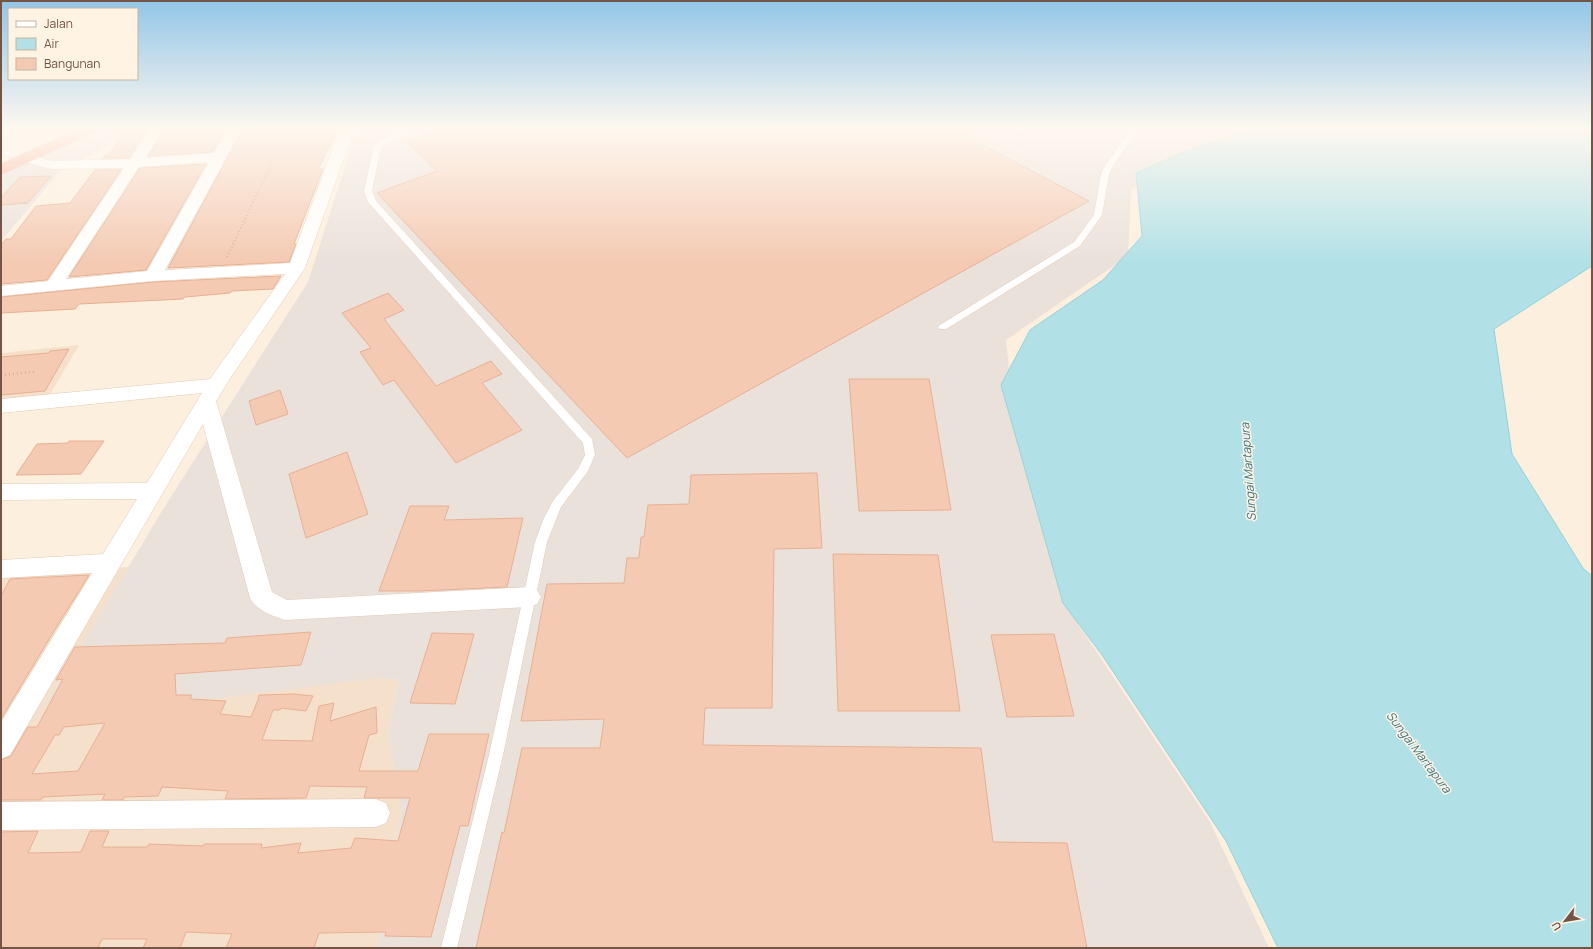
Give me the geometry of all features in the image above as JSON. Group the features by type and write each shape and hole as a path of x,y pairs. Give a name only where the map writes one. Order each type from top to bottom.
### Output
{"street":[{"path":"54,285 127,173"},
{"path":"153,276 211,173"},
{"path":"1,746 211,395 297,268 331,173"},
{"path":"1,291 153,276 297,268"},
{"path":"211,395 262,598 276,607 285,610 529,597"},
{"path":"1,406 211,395"},
{"path":"1,418 211,395"},
{"path":"1,492 154,491"},
{"path":"1,569 111,563"},
{"path":"1,816 376,813"}],"lane":[{"path":"372,173 368,191 372,202 588,442 590,455 584,471 557,504 541,542 496,755 449,948"},
{"path":"943,327 1076,244 1098,216 1105,173"}],"path":[{"path":"220,272 267,173"},
{"path":"1,375 34,372"}],"shaded area":[{"path":"5,173 58,173 1,241 1,175"},
{"path":"343,173 1160,173 1131,189 1128,256 1006,340 1014,417 1068,609 1210,822 1269,948 378,948 401,814 388,731 399,680 380,678 196,701 45,706 165,506 308,282"},
{"path":"79,345 49,396 1,401 1,353"},
{"path":"129,567 46,706 380,678 399,680 388,731 401,814 378,948 1,948 1,573"}],"water":[{"name":"Sungai Martapura","path":"1136,173 1592,173 1592,266 1494,329 1512,454 1583,568 1592,576 1592,948 1278,948 1226,841 1102,655 1063,603 1001,385 1030,330 1103,280 1142,236"}],"building":[{"path":"93,173 119,173 47,280 1,284 1,245 6,239 11,239 36,206 70,203"},
{"path":"137,173 201,173 146,270 69,277"},
{"path":"219,173 321,173 294,244 296,244 289,262 168,268"},
{"path":"431,173 1036,173 1089,201 627,458 377,193"},
{"path":"51,176 28,203 1,205 1,198 20,177"},
{"path":"281,276 273,289 232,291 230,293 185,297 183,299 79,304 75,309 1,313 1,297 153,282"},
{"path":"388,293 404,310 384,319 436,386 491,361 502,374 482,383 522,430 456,463 394,380 383,385 360,352 371,348 342,313"},
{"path":"69,349 45,391 1,395 1,357 48,353 50,351"},
{"path":"849,379 929,379 951,510 859,511"},
{"path":"280,390 288,414 256,425 249,401"},
{"path":"69,441 104,441 81,474 16,475 37,444 68,443"},
{"path":"347,452 368,514 306,538 289,474"},
{"path":"817,473 822,548 774,549 772,708 705,708 703,745 981,748 993,842 1067,843 1087,948 476,948 502,832 504,833 522,748 600,748 604,719 521,721 547,584 624,583 627,558 639,558 641,537 644,537 648,505 689,504 691,475"},
{"path":"410,506 449,506 444,520 523,518 507,587 420,591 379,591"},
{"path":"833,554 938,555 960,711 838,711"},
{"path":"89,575 1,719 1,596 10,579"},
{"path":"311,632 301,665 175,674 176,695 192,695 190,699 226,701 220,714 251,717 259,695 294,694 313,696 306,711 281,708 280,710 273,710 262,740 312,741 319,706 334,703 330,721 376,707 377,733 369,735 359,771 418,771 429,734 489,734 468,826 460,826 431,937 385,936 386,932 319,933 314,948 226,948 232,934 186,932 180,948 143,948 147,939 102,939 98,948 1,948 1,832 38,831 28,853 81,852 90,831 109,831 102,847 147,847 149,844 203,846 204,844 262,844 261,848 301,843 298,853 351,848 355,838 398,841 410,798 364,798 367,787 310,786 306,798 225,799 228,791 162,787 158,796 124,797 123,800 102,800 105,794 43,797 41,800 1,800 1,760 11,756 28,727 37,727 63,679 56,680 75,647 225,643 227,638","holes":["105,723 78,771 32,774 55,735 59,735 64,727"]},
{"path":"432,633 474,634 455,704 410,703"},
{"path":"1054,634 1074,716 1007,717 991,635"}]}
